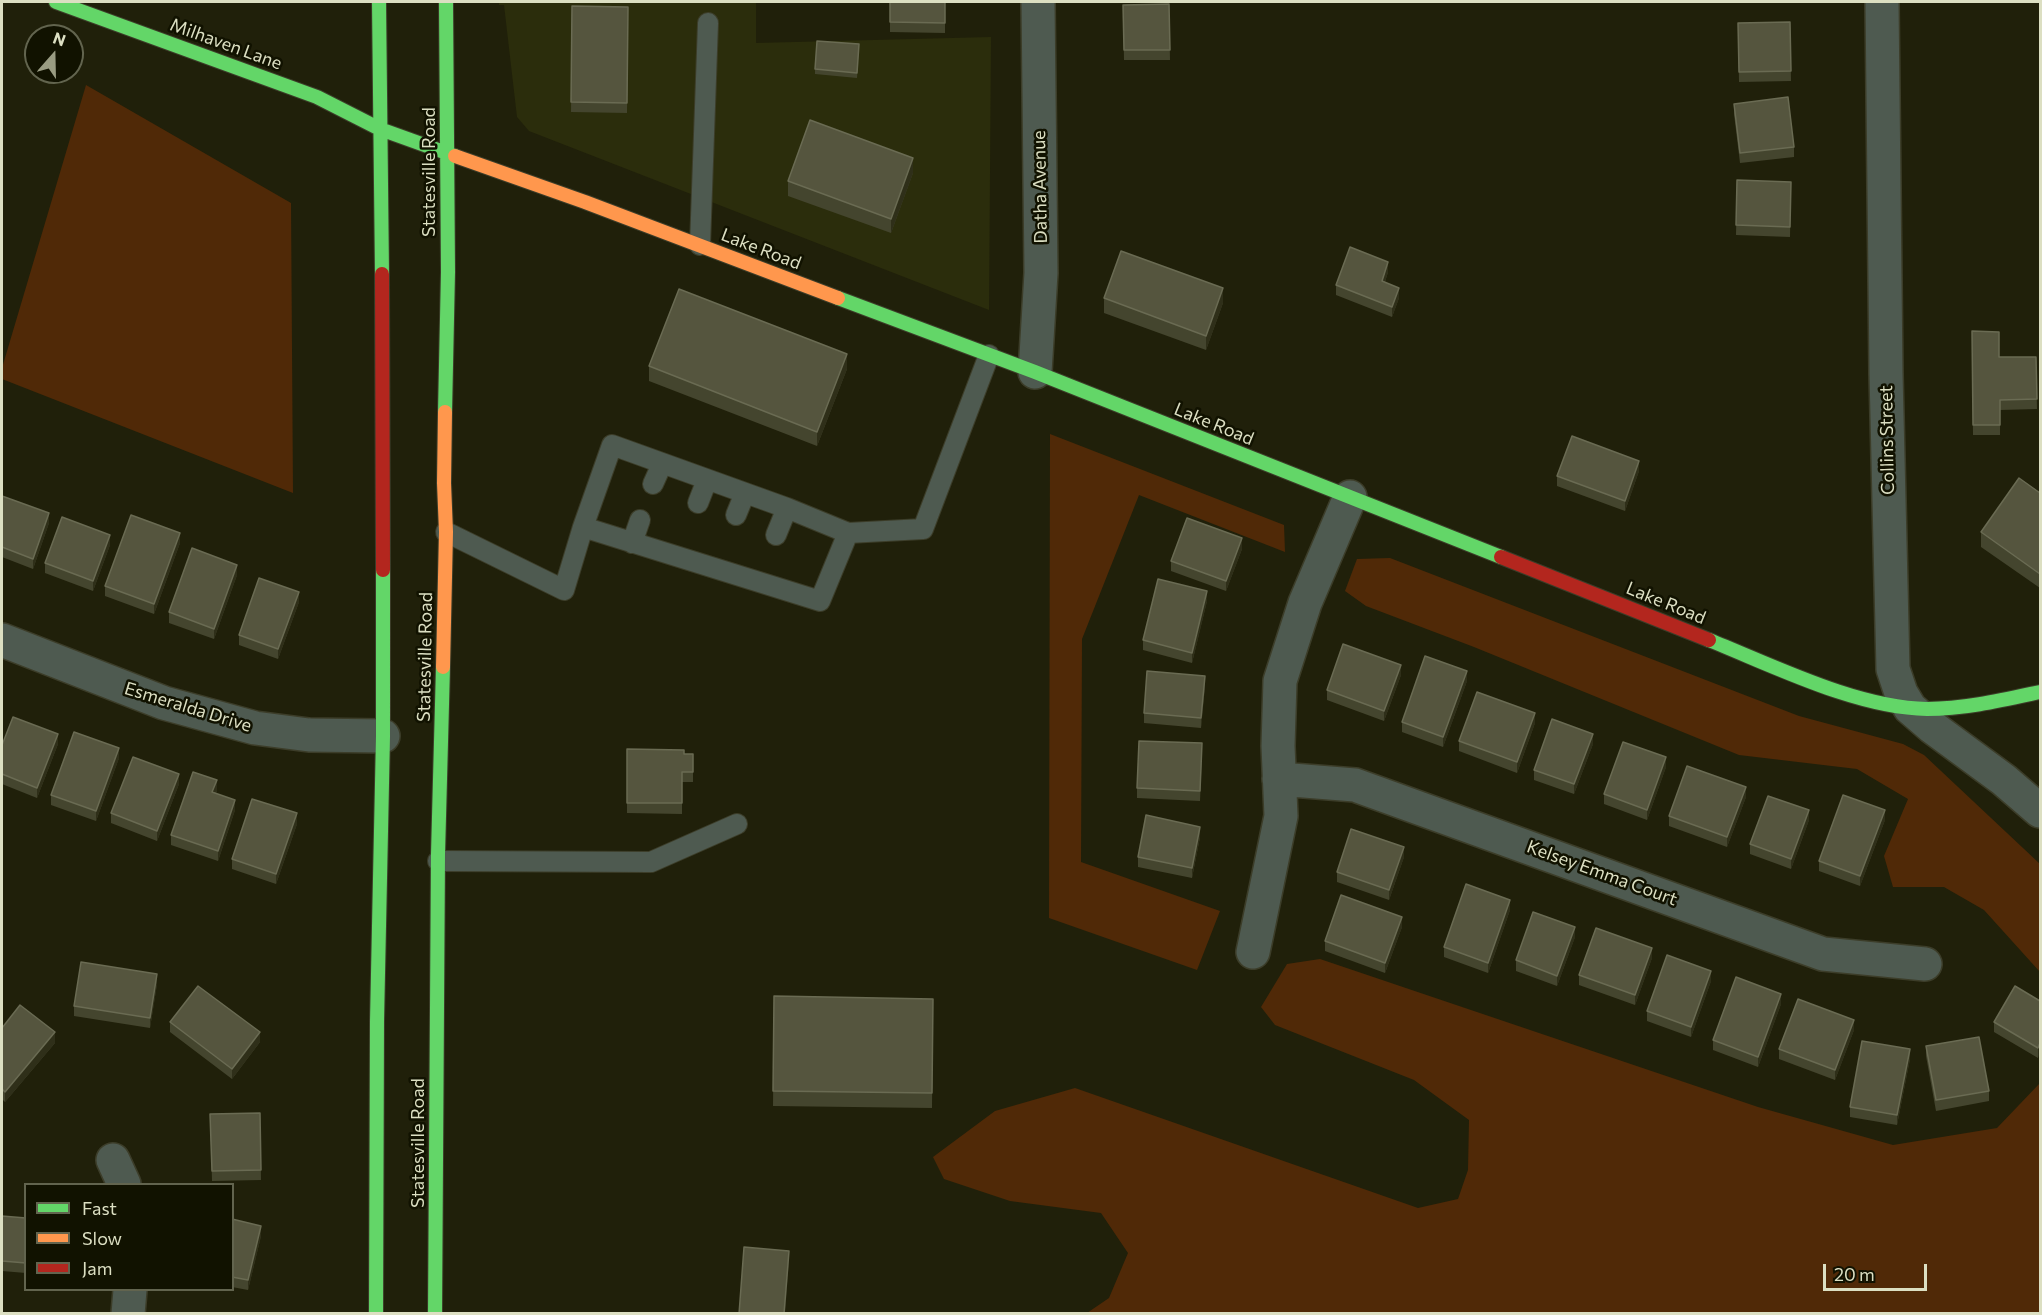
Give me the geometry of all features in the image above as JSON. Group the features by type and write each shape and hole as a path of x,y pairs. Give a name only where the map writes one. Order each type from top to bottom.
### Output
{"main road":[{"name":"Milhaven Lane","path":"56,2 317,97 380,129"},
{"path":"376,1314 377,1021 383,736 379,2"},
{"name":"Statesville Road","path":"435,1314 438,861 446,532 444,483 448,272 446,2"},
{"name":"Lake Road","path":"380,129 700,245 1035,372 1838,690 1872,701 1910,708 1941,708 1996,702 2040,692"}],"street":[{"name":"Datha Avenue","path":"1035,372 1041,273 1038,2"},
{"name":"Collins Street","path":"1882,2 1886,386 1893,669 1901,693 1910,708 2004,780 2040,811"},
{"path":"1253,952 1281,816 1280,681 1305,603 1350,497"},
{"name":"Esmeralda Drive","path":"2,640 164,704 255,728 309,735 383,736"},
{"name":"Kelsey Emma Court","path":"1279,779 1355,785 1823,954 1925,964"},
{"path":"128,1314 130,1291"}],"lane":[{"path":"700,245 708,23"},
{"path":"446,532 564,590 612,445 787,508 848,533 923,529 989,355"},
{"path":"653,484 662,464"},
{"path":"698,503 707,480"},
{"path":"736,515 745,493"},
{"path":"776,535 787,508"},
{"path":"632,543 640,520"},
{"path":"583,527 632,543 681,549 720,561 762,575 820,601 848,533"},
{"path":"438,861 651,862 737,824"}],"shaded area":[{"path":"499,2 756,2 756,43 991,37 989,310 529,131 517,117 504,5 499,5"},
{"path":"86,85 291,203 293,493 2,379 2,368"},
{"path":"1050,434 1284,525 1285,552 1139,495 1082,639 1081,862 1220,911 1197,970 1049,918"},
{"path":"1390,558 1799,716 1903,744 1924,755 2040,864 2040,972 1984,910 1944,887 1893,887 1884,856 1908,799 1857,769 1739,755 1474,647 1366,606 1345,591 1357,559"},
{"path":"1320,959 1758,1107 1893,1145 1997,1128 2040,1083 2040,1313 1087,1313 1109,1298 1128,1253 1101,1213 1010,1201 944,1179 933,1157 995,1111 1075,1088 1418,1208 1458,1199 1468,1170 1469,1120 1414,1080 1275,1025 1261,1007 1287,964"}],"building":[{"path":"890,2 945,2 945,23 890,22"},
{"path":"1169,4 1170,50 1124,50 1123,5"},
{"path":"572,6 628,7 627,103 571,102"},
{"path":"1790,22 1791,71 1739,72 1738,23"},
{"path":"817,41 859,44 857,73 815,69"},
{"path":"1788,97 1794,147 1740,153 1734,104"},
{"path":"810,120 913,158 891,219 788,181"},
{"path":"1737,180 1791,182 1790,227 1736,225"},
{"path":"1350,247 1388,262 1382,281 1399,288 1392,307 1336,285"},
{"path":"1121,251 1223,288 1206,336 1104,298"},
{"path":"679,289 847,354 817,432 649,366"},
{"path":"1972,331 1999,332 1999,357 2036,357 2037,399 2000,400 2000,425 1973,425"},
{"path":"1572,436 1639,461 1625,501 1557,476"},
{"path":"2019,478 2040,493 2040,574 1981,532"},
{"path":"2,496 49,513 33,559 2,547"},
{"path":"131,515 180,533 154,604 105,586"},
{"path":"62,517 110,535 93,581 45,563"},
{"path":"1187,518 1242,538 1226,581 1171,561"},
{"path":"192,548 237,565 214,629 169,612"},
{"path":"259,578 299,592 278,649 239,635"},
{"path":"1158,579 1207,591 1192,653 1143,640"},
{"path":"1343,644 1401,665 1384,711 1327,690"},
{"path":"1425,656 1467,671 1443,737 1402,722"},
{"path":"1147,671 1205,676 1201,718 1144,713"},
{"path":"1477,692 1535,713 1517,762 1459,741"},
{"path":"13,717 58,734 37,788 2,774 2,745"},
{"path":"1552,719 1593,734 1574,784 1534,770"},
{"path":"74,732 119,748 96,811 51,795"},
{"path":"1139,741 1202,743 1200,791 1137,788"},
{"path":"1623,742 1666,757 1647,810 1604,794"},
{"path":"627,749 684,750 684,754 693,754 693,772 682,772 682,803 627,803"},
{"path":"133,757 179,774 157,831 111,813"},
{"path":"1687,766 1746,787 1727,837 1669,816"},
{"path":"193,772 217,780 212,792 235,800 218,851 171,835"},
{"path":"1843,795 1885,810 1860,876 1819,861"},
{"path":"1768,796 1809,810 1791,859 1750,844"},
{"path":"252,799 297,813 276,874 232,859"},
{"path":"1146,815 1200,827 1192,868 1138,857"},
{"path":"1351,829 1404,847 1389,890 1337,872"},
{"path":"1466,884 1510,900 1488,963 1444,947"},
{"path":"1341,895 1402,917 1385,963 1325,941"},
{"path":"1533,912 1575,927 1557,976 1516,960"},
{"path":"1596,928 1652,948 1635,995 1579,975"},
{"path":"1667,955 1711,971 1691,1027 1647,1011"},
{"path":"81,962 157,974 150,1018 74,1006"},
{"path":"1736,977 1781,994 1758,1057 1713,1040"},
{"path":"198,986 260,1032 232,1069 170,1022"},
{"path":"2015,986 2040,1001 2038,1048 1994,1022"},
{"path":"774,996 933,999 932,1093 773,1091"},
{"path":"1798,999 1854,1020 1835,1070 1779,1049"},
{"path":"20,1005 55,1032 5,1092 2,1089 2,1028"},
{"path":"1979,1037 1989,1091 1936,1100 1926,1046"},
{"path":"1862,1041 1910,1049 1897,1115 1850,1107"},
{"path":"260,1113 261,1170 212,1171 210,1114"},
{"path":"2,1216 24,1218 24,1263 2,1261"},
{"path":"234,1219 261,1226 248,1280 234,1277"},
{"path":"744,1247 789,1251 784,1314 739,1314"}],"traffic: fast":[{"path":"56,2 317,97 380,129 455,156"},
{"path":"379,2 382,274"},
{"path":"445,412 448,272 446,2"},
{"path":"838,298 1035,372 1501,557"},
{"path":"376,1314 383,570"},
{"path":"1709,640 1844,694 1900,707 1927,709 1984,704 2040,692"},
{"path":"435,1314 438,854 443,667"}],"traffic: slow":[{"path":"455,156 585,202 838,298"},
{"path":"443,667 446,532 445,412"}],"traffic: jam":[{"path":"382,274 383,570"},
{"path":"1501,557 1709,640"}]}
